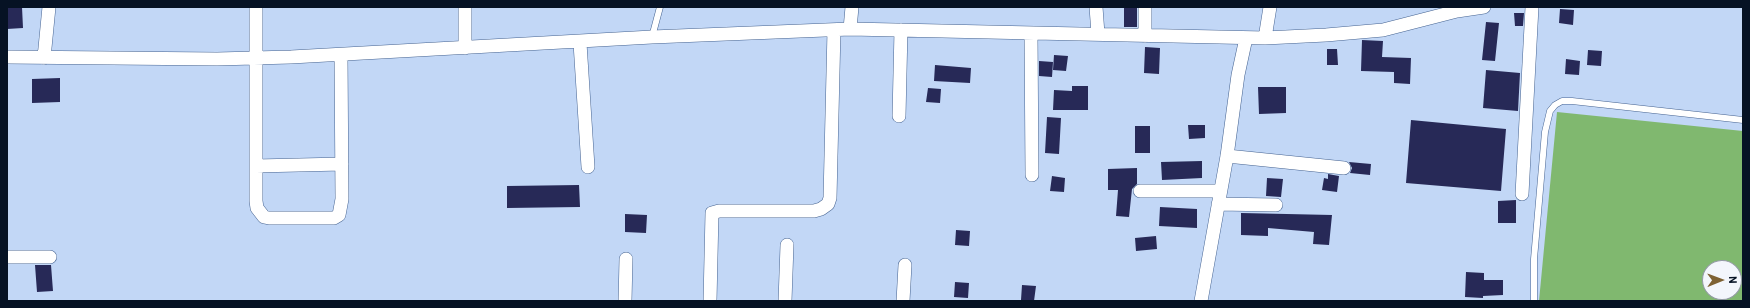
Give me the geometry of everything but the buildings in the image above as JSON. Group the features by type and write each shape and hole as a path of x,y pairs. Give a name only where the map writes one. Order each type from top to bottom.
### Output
{"street":[{"path":"44,58 49,7"},
{"path":"256,7 255,58 257,208 264,217 334,218 338,215 341,209 341,55"},
{"path":"465,7 465,48"},
{"path":"850,29 852,7"},
{"path":"1096,7 1098,34"},
{"path":"1145,7 1146,36"},
{"path":"1265,38 1270,7"},
{"path":"7,57 255,58 850,29 1265,38 1383,30 1458,11 1484,7"},
{"path":"1522,194 1532,7"},
{"path":"710,301 712,213 814,211 822,209 828,204 830,198 834,30"},
{"path":"899,116 901,30"},
{"path":"1031,33 1032,175"},
{"path":"1201,301 1227,156 1238,75 1246,38"},
{"path":"580,43 588,167"},
{"path":"1227,156 1344,168"},
{"path":"256,166 342,164"},
{"path":"1140,191 1219,197 1276,205"},
{"path":"785,301 787,245"},
{"path":"7,257 50,257"},
{"path":"625,301 626,259"},
{"path":"903,301 905,264"}],"lane":[{"path":"652,38 660,7"},
{"path":"1534,301 1534,259 1545,132 1550,111 1555,105 1562,102 1572,101 1743,120"}],"green space":[{"path":"1557,112 1743,131 1743,301 1539,301"}]}
